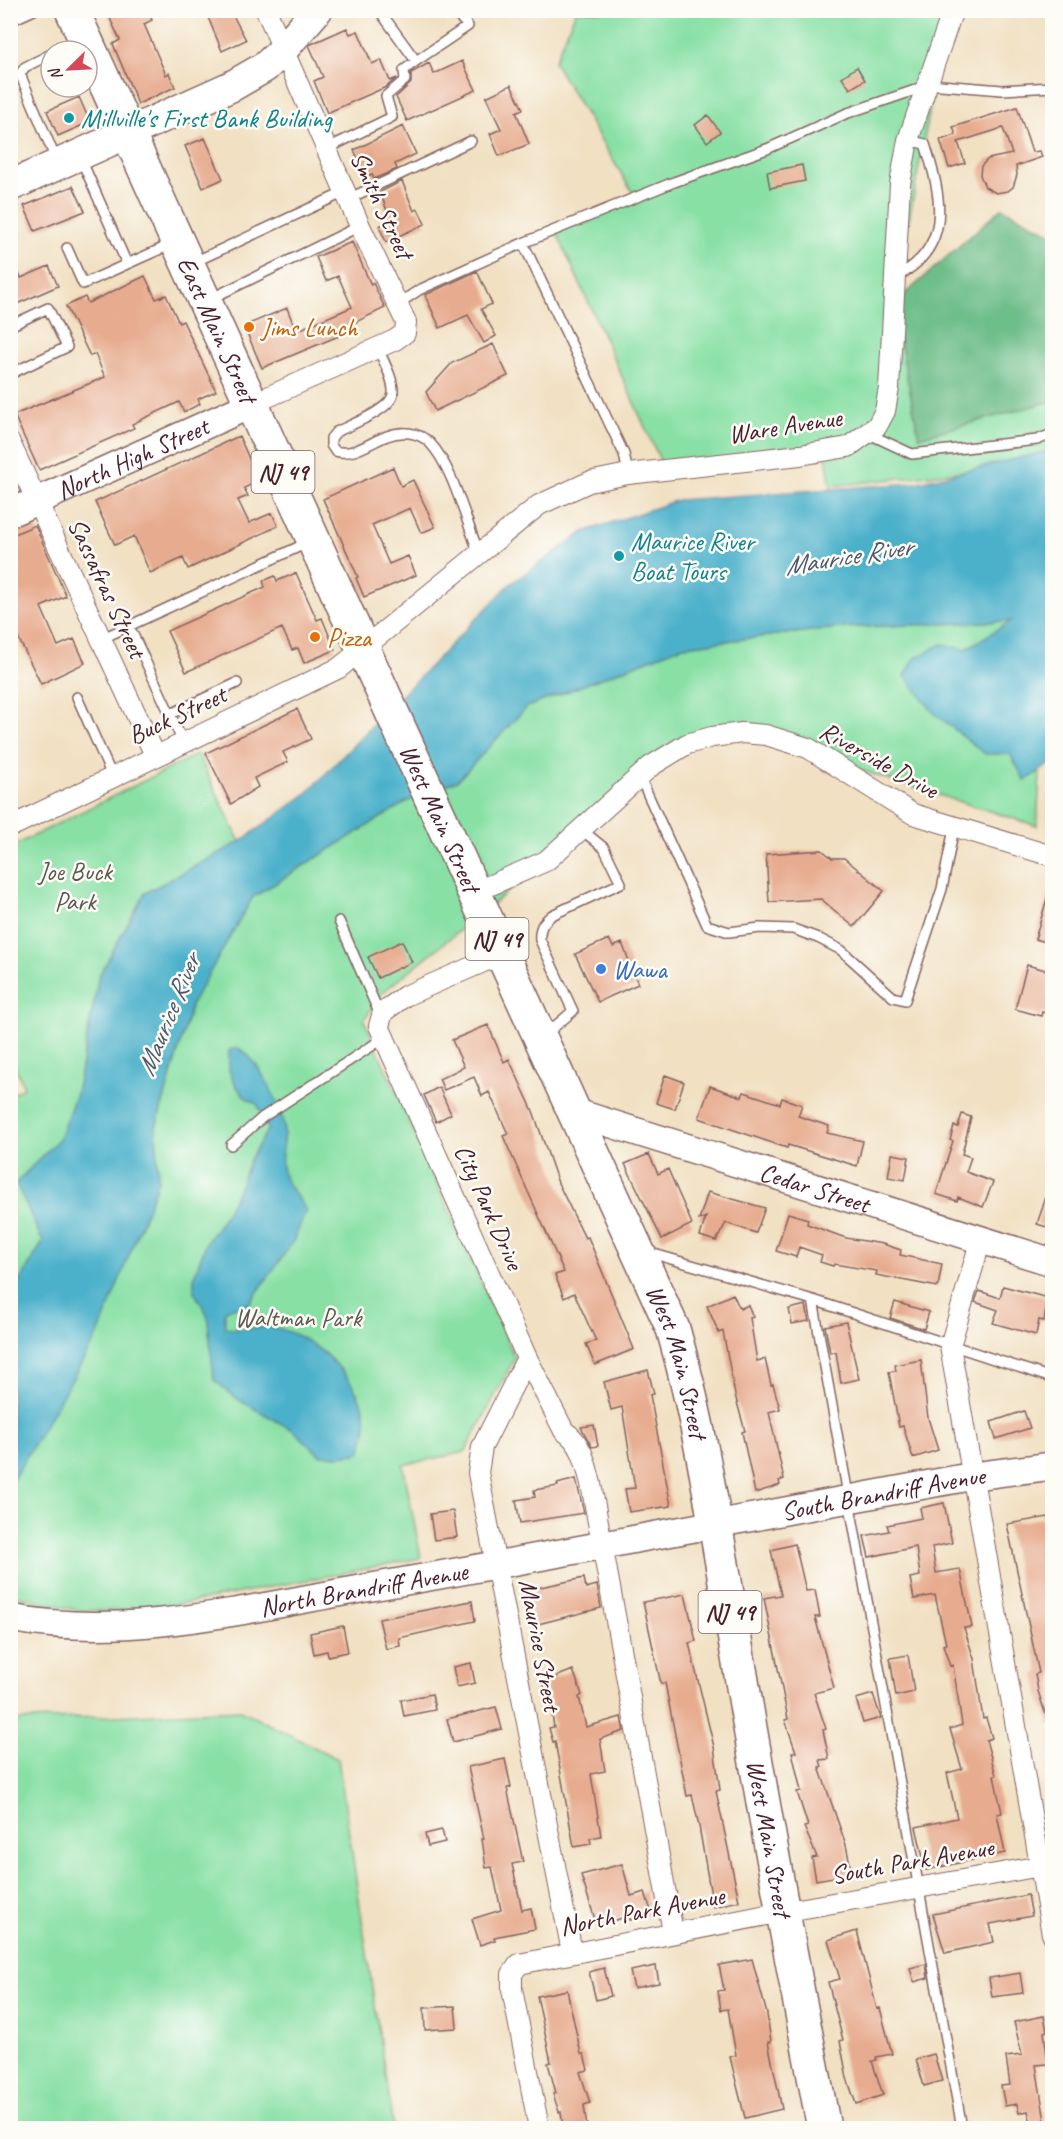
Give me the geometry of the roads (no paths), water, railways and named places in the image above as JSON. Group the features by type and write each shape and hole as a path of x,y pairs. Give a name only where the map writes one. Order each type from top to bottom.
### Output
{"highway":[{"name":"East Main Street","path":"71,33 128,132 363,648"},
{"name":"West Main Street","path":"363,648 639,1250 664,1307 680,1353 715,1525 782,1912 824,2128"}],"main road":[{"path":"14,181 232,86 265,67 283,50 317,10"},
{"name":"North High Street","path":"10,513 252,404"},
{"name":"Cedar Street","path":"577,1113 1053,1262"},
{"name":"South Brandriff Avenue","path":"715,1525 974,1476 1053,1466"},
{"name":"North Brandriff Avenue","path":"10,1618 36,1623 92,1626 147,1625 715,1525"}],"street":[{"name":"Smith Street","path":"266,10 346,195 402,313"},
{"name":"Ware Avenue","path":"363,648 539,505 589,482 628,474 800,455 848,447 878,426 885,411 889,388 900,184 908,140 953,10"},
{"path":"252,404 402,336 402,313"},
{"name":"Sassafras Street","path":"10,443 155,755"},
{"name":"Buck Street","path":"10,827 155,755 326,675 363,648"},
{"name":"Riverside Drive","path":"475,892 546,861 651,766 687,744 712,737 766,735 808,748 900,807 954,828 1053,856"},
{"path":"381,1017 390,1006 405,996 504,953"},
{"name":"City Park Drive","path":"381,1017 379,1026 384,1038 526,1358 564,1431 573,1437 584,1459 602,1546"},
{"path":"981,1239 950,1346 1046,1865 1053,1934"},
{"name":"Maurice Street","path":"526,1358 500,1409 478,1460 480,1488 572,1952"},
{"path":"602,1546 673,1932"},
{"name":"South Park Avenue","path":"782,1912 1046,1865"},
{"name":"North Park Avenue","path":"539,2128 512,1989 514,1967 572,1952 782,1912"}],"lane":[{"path":"10,21 34,10"},
{"path":"378,10 416,61"},
{"path":"326,148 392,117 386,96 400,87 405,80 404,70 468,26 453,10"},
{"path":"39,60 25,67 20,74 127,264"},
{"path":"402,313 419,290 523,243 674,182 767,148 845,114 925,86 1002,90 1053,87"},
{"path":"894,279 916,267 936,239 939,187 926,144 908,140"},
{"path":"67,248 83,284 127,264 183,253 346,195 471,141"},
{"path":"205,302 360,226"},
{"path":"523,243 624,454 628,474"},
{"path":"10,326 48,308 67,347 10,374"},
{"path":"378,348 394,394 384,408 336,432 331,438 331,445 335,451 351,452 389,435 411,432 430,443 448,474 478,553"},
{"path":"869,434 912,454 1037,440 1053,435"},
{"path":"101,639 314,540"},
{"path":"129,626 183,742"},
{"path":"171,714 237,683"},
{"path":"77,697 112,776"},
{"path":"640,777 707,925 717,931 729,932 760,928 793,929 818,938 841,950 893,997 905,1000 942,889 954,828"},
{"path":"542,1038 573,1011 540,940 539,932 543,922 552,915 621,883 604,848 582,830"},
{"path":"339,921 381,1017"},
{"path":"231,1145 263,1117 384,1038"},
{"path":"639,1250 813,1300 1053,1378"},
{"path":"813,1300 962,2128"}],"water":[{"name":"Maurice River","path":"1052,450 1052,763 1025,781 1010,754 985,754 933,712 905,676 915,658 942,644 966,649 1011,621 836,628 683,646 527,707 458,780 406,802 253,897 192,1003 156,1127 158,1181 98,1335 11,1483 11,1296 43,1242 16,1183 59,1139 76,1094 99,976 145,893 240,842 306,794 509,585 584,532 678,500 916,483"},
{"path":"238,1048 261,1072 274,1097 283,1121 283,1172 287,1183 306,1211 293,1242 249,1304 225,1310 225,1328 275,1328 306,1341 336,1364 358,1395 364,1411 366,1433 362,1450 357,1454 320,1455 293,1430 239,1400 214,1380 207,1313 194,1292 194,1277 206,1243 222,1220 238,1190 250,1159 268,1129 257,1104 246,1098 236,1086 229,1070 229,1050"}],"place":[{"name":"Millville's First Bank Building","path":"69,118"},
{"name":"Jims Lunch","path":"249,327"},
{"name":"Maurice River Boat Tours","path":"619,556"},
{"name":"Pizza","path":"315,637"},
{"name":"Wawa","path":"601,969"}],"park label":[{"name":"Joe Buck Park","path":"75,886"},
{"name":"Waltman Park","path":"298,1317"}]}
